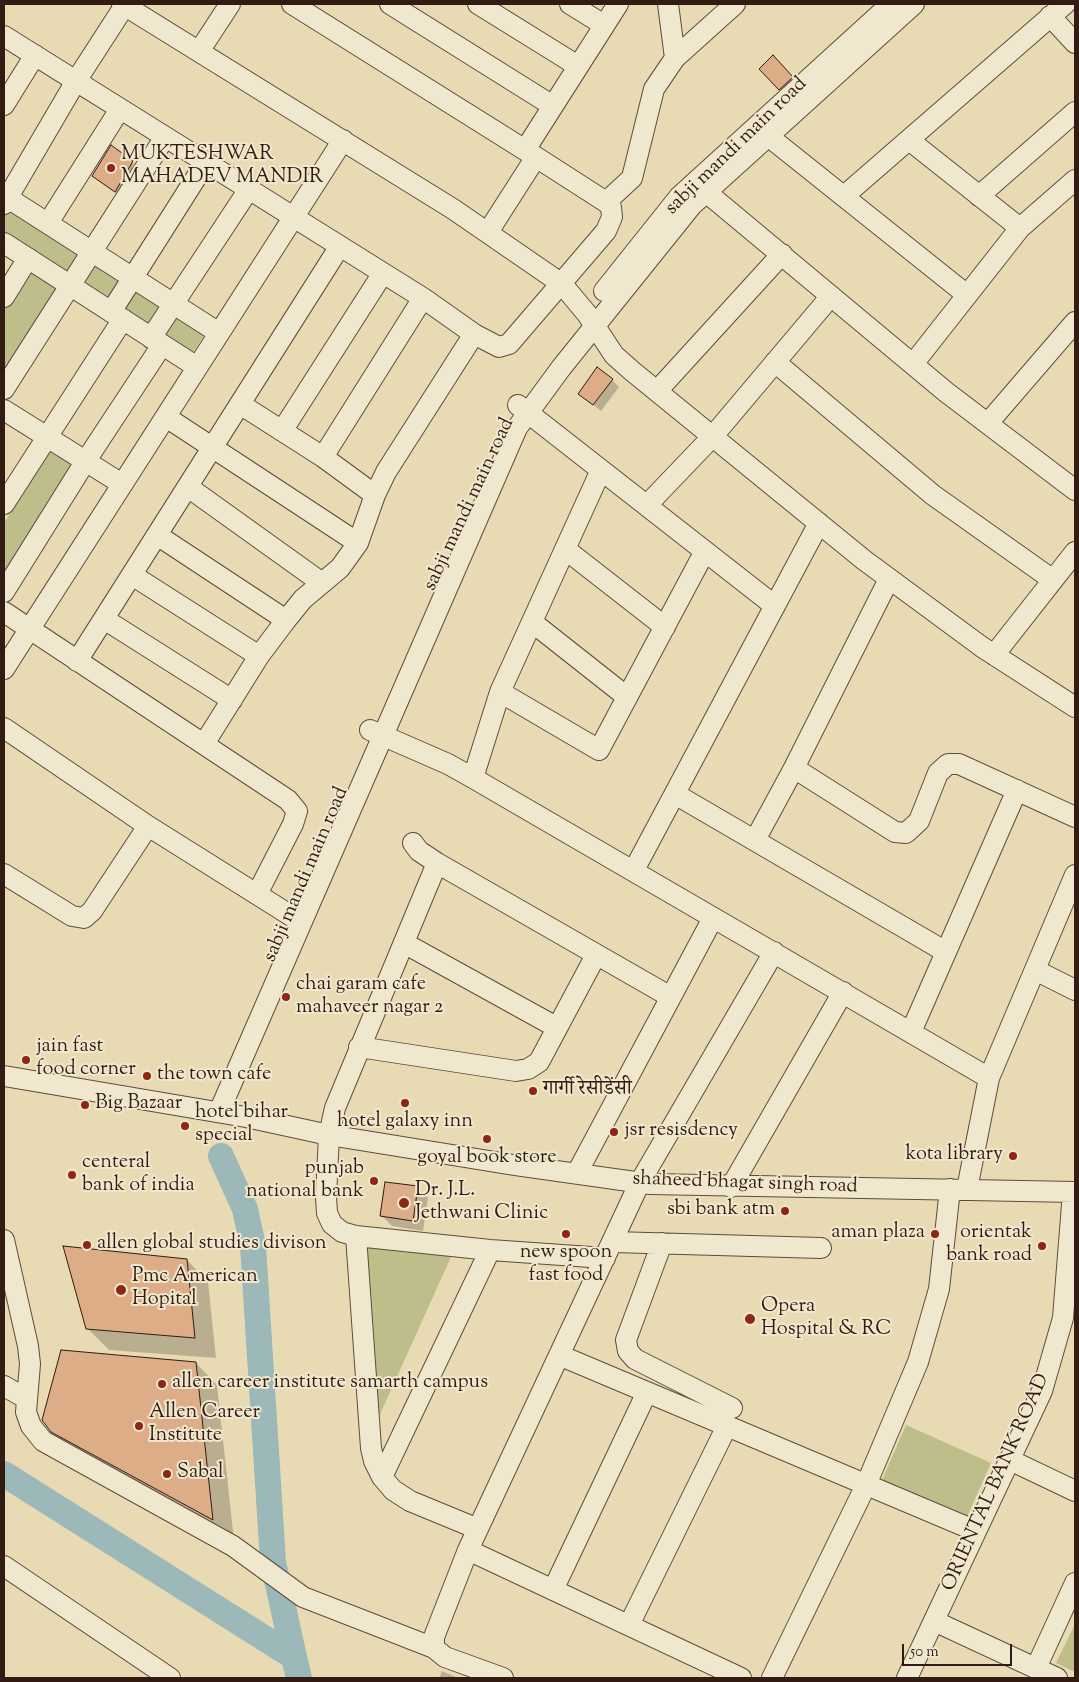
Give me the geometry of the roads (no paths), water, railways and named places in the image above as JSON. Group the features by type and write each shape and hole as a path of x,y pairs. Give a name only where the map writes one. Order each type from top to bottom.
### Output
{"street":[{"path":"200,50 230,4"},
{"path":"4,36 423,298 474,334 499,347 509,344 606,232 612,217 611,207 315,10 292,4"},
{"path":"390,4 553,106"},
{"path":"478,4 578,66"},
{"path":"570,4 604,26"},
{"path":"488,232 531,154 553,106 618,4"},
{"path":"668,4 676,58"},
{"path":"606,202 632,178 654,89 676,58 735,4"},
{"name":"sabji mandi main road","path":"212,1111 376,733 505,423 523,409 679,197 701,186 762,131 891,4"},
{"path":"914,4 762,131 968,295"},
{"path":"220,333 48,223 6,201 123,5 200,50 488,232 562,284 614,355 656,391 889,579 994,655 1073,701"},
{"path":"844,196 1058,10 1075,43"},
{"path":"4,105 35,55"},
{"path":"48,223 120,109"},
{"path":"979,196 1075,112"},
{"path":"4,389 165,137"},
{"path":"4,669 343,140"},
{"path":"909,140 1020,228"},
{"path":"4,504 117,315 134,278 206,162"},
{"path":"913,364 1020,228 1075,180"},
{"path":"701,186 913,364 1075,490"},
{"path":"4,592 157,342 175,304 249,189"},
{"path":"4,243 197,367"},
{"path":"77,661 340,246"},
{"path":"656,391 782,254"},
{"path":"4,297 28,258"},
{"path":"282,431 383,273"},
{"path":"646,505 712,436 831,296"},
{"path":"322,457 423,298"},
{"path":"988,423 1075,322"},
{"path":"204,744 259,656 286,620 303,599 340,568 358,543 375,495 386,472 474,334"},
{"path":"775,362 933,495 1053,580"},
{"path":"240,404 322,457 375,495"},
{"path":"523,409 775,606"},
{"path":"4,410 122,484"},
{"path":"166,417 358,543"},
{"path":"473,778 500,692 602,470"},
{"path":"188,487 322,583"},
{"path":"634,870 819,523"},
{"path":"157,535 286,620"},
{"path":"566,549 665,626"},
{"path":"500,692 600,750 705,551"},
{"path":"994,655 1075,552"},
{"path":"132,575 259,656"},
{"path":"755,840 794,768 889,579"},
{"path":"4,612 288,800 296,811 293,824 258,894"},
{"path":"104,619 232,700"},
{"path":"532,622 627,697"},
{"path":"4,728 148,826 296,918"},
{"path":"376,733 448,764 473,778 989,1078"},
{"path":"794,768 895,832 906,833 919,821 938,773 948,764 959,764 1075,817"},
{"path":"911,1032 1018,790"},
{"path":"675,794 946,952"},
{"path":"4,874 72,916 84,918 92,911 148,826"},
{"path":"413,844 419,851 437,863 669,996"},
{"path":"437,863 341,1092 329,1135 326,1197 327,1213 332,1224 342,1232 356,1236 490,1250 609,1250 662,1243 821,1248"},
{"path":"772,1678 866,1485 918,1362 939,1289 959,1189 989,1078 1073,886"},
{"path":"576,1173 669,996 713,918"},
{"path":"404,943 556,1027"},
{"path":"434,1648 434,1637 468,1550 640,1182 774,952"},
{"path":"359,1047 516,1071 528,1069 538,1062 596,955"},
{"path":"1035,970 1075,990"},
{"path":"731,1187 843,992"},
{"name":"shaheed bhagat singh road","path":"4,1076 212,1111 329,1135 640,1182 731,1187 1074,1192"},
{"name":"ORIENTAL BANK ROAD","path":"907,1678 1042,1391 1063,1318 1074,1192"},
{"path":"356,1236 370,1448 382,1476 393,1490 410,1501 478,1529"},
{"path":"4,1240 28,1346 30,1364 14,1392 26,1412 31,1426 43,1440 233,1546 303,1597 434,1648 445,1657 503,1678"},
{"path":"662,1243 626,1340 628,1351 635,1359 730,1417 866,1485 976,1531"},
{"path":"382,1476 490,1250"},
{"path":"559,1355 647,1392 730,1417"},
{"path":"553,1590 647,1392"},
{"path":"629,1626 730,1417"},
{"path":"1010,1460 1075,1491"},
{"path":"468,1550 741,1678"},
{"path":"4,1566 170,1678"},
{"path":"1036,1668 1073,1595"},
{"path":"934,1621 1057,1678"}],"waterway":[{"path":"221,1156 245,1209 253,1246 273,1562 294,1657"},
{"path":"4,1474 294,1657 299,1678"}],"place":[{"name":"MUKTESHWAR MAHADEV MANDIR","path":"111,168"},
{"name":"chai garam cafe mahaveer nagar 2","path":"286,997"},
{"name":"jain fast food corner","path":"26,1060"},
{"name":"the town cafe","path":"147,1076"},
{"name":"गार्गी रेसीडेंसी","path":"533,1091"},
{"name":"hotel galaxy inn","path":"405,1103"},
{"name":"Big Bazaar","path":"85,1105"},
{"name":"hotel bihar special","path":"185,1126"},
{"name":"jsr resisdency","path":"614,1132"},
{"name":"goyal book store","path":"487,1139"},
{"name":"kota library","path":"1013,1156"},
{"name":"centeral bank of india","path":"72,1175"},
{"name":"punjab national bank","path":"374,1181"},
{"name":"Dr. J.L. Jethwani Clinic","path":"404,1203"},
{"name":"sbi bank atm","path":"785,1211"},
{"name":"new spoon fast food","path":"566,1234"},
{"name":"aman plaza","path":"935,1234"},
{"name":"allen global studies divison","path":"87,1245"},
{"name":"orientak bank road","path":"1042,1246"},
{"name":"Pmc American Hopital","path":"121,1290"},
{"name":"Opera Hospital & RC","path":"750,1319"},
{"name":"allen career institute samarth campus","path":"162,1384"},
{"name":"Allen Career Institute","path":"139,1426"},
{"name":"Sabal","path":"167,1474"}]}
